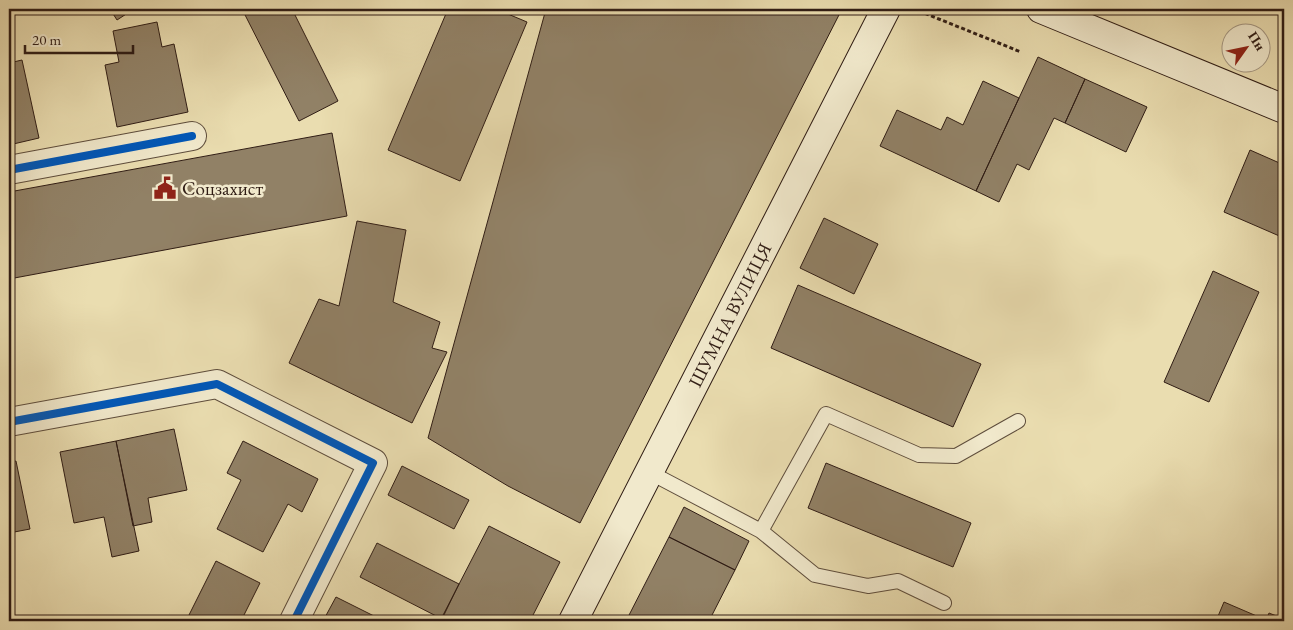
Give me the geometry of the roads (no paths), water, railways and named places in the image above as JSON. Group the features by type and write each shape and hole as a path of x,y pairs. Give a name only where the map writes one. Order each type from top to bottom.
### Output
{"main road":[{"name":"ШУМНА ВУЛИЦЯ","path":"573,621 886,9"},
{"path":"1041,9 1284,109"},
{"path":"9,170 192,136"},
{"path":"9,422 217,384 374,463 294,621"}],"lane":[{"path":"761,532 826,414 919,455 956,456 1018,421"},
{"path":"649,472 761,532 815,576 868,586 898,581 944,603"}],"place":[{"name":"Соцзахист","path":"165,188"}]}
